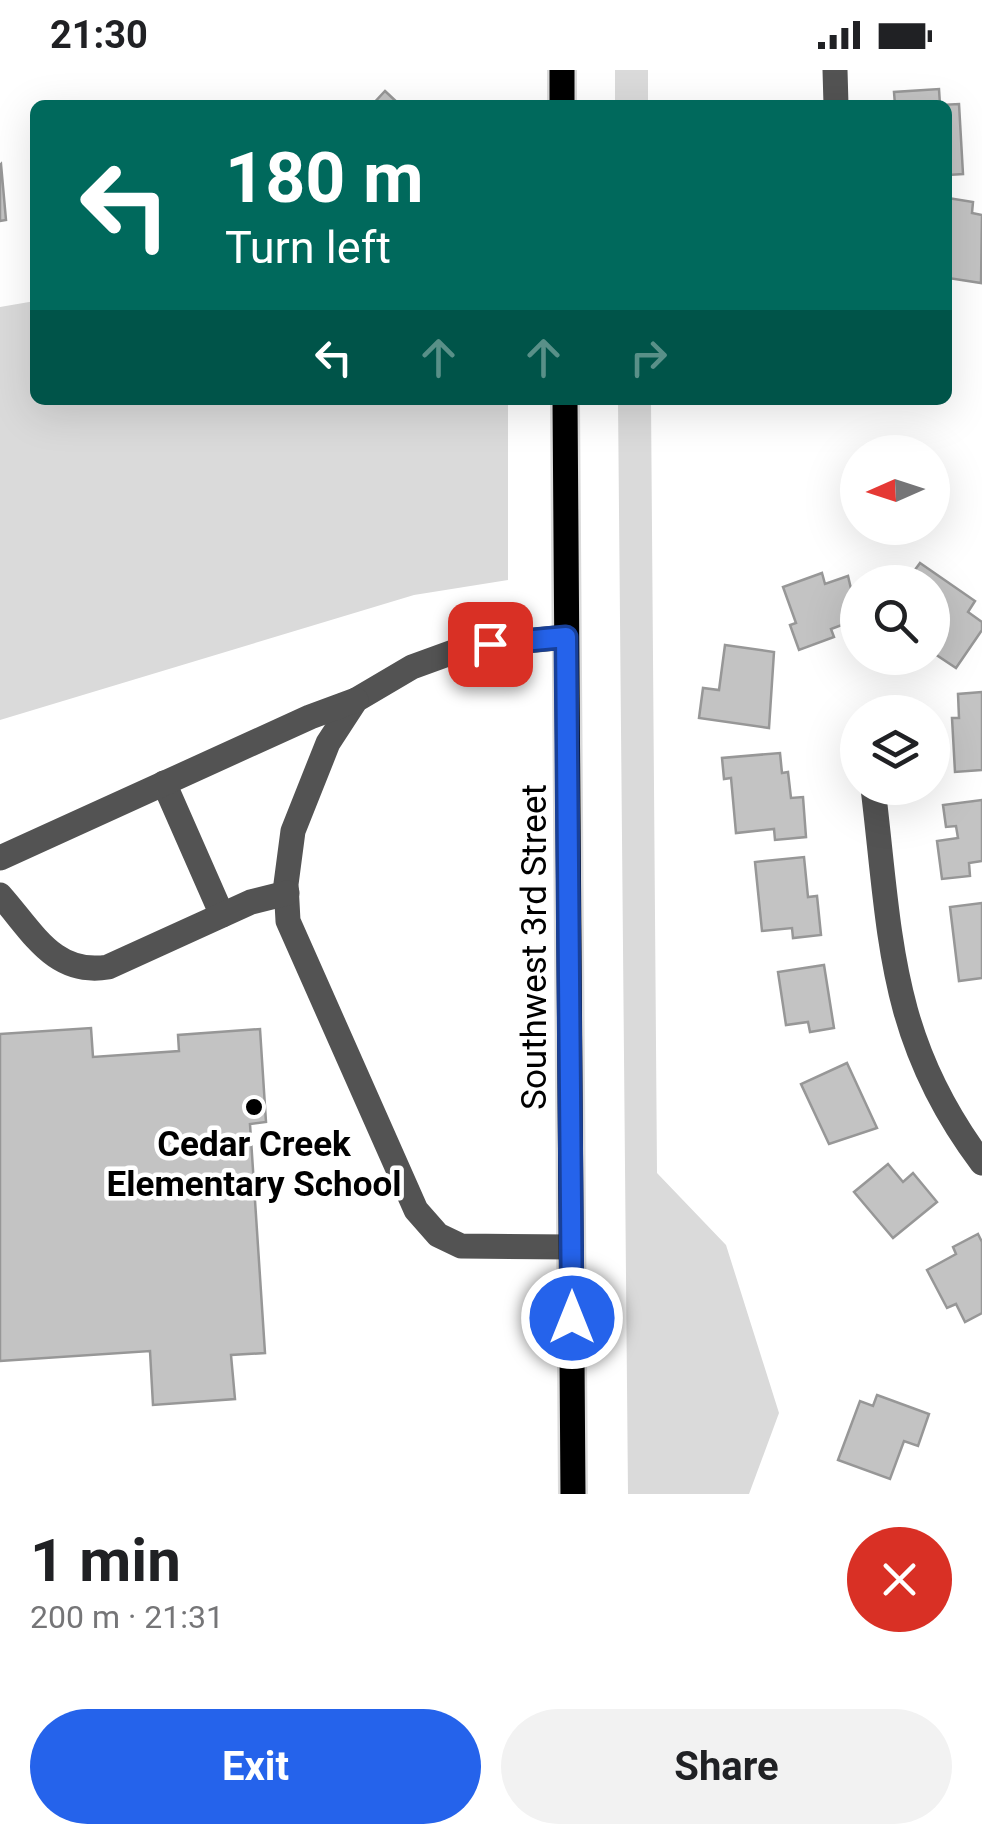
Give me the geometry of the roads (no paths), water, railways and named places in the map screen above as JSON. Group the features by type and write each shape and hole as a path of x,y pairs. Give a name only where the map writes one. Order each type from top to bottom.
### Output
{"main road":[{"path":"562,70 562,100"},
{"name":"Southwest 3rd Street","path":"565,405 573,1494"}],"street":[{"path":"835,70 836,100"},
{"path":"0,858 356,700 412,668 467,647 566,637"},
{"path":"356,700 305,791 293,831 286,893 288,921 416,1210 438,1235 461,1246 572,1248"},
{"path":"164,783 222,915"},
{"path":"875,805 899,1000 944,1110 982,1164"},
{"path":"0,895 60,962 84,971 108,967 222,915 286,893"}],"place":[{"name":"Cedar Creek Elementary School","path":"254,1107"}]}
